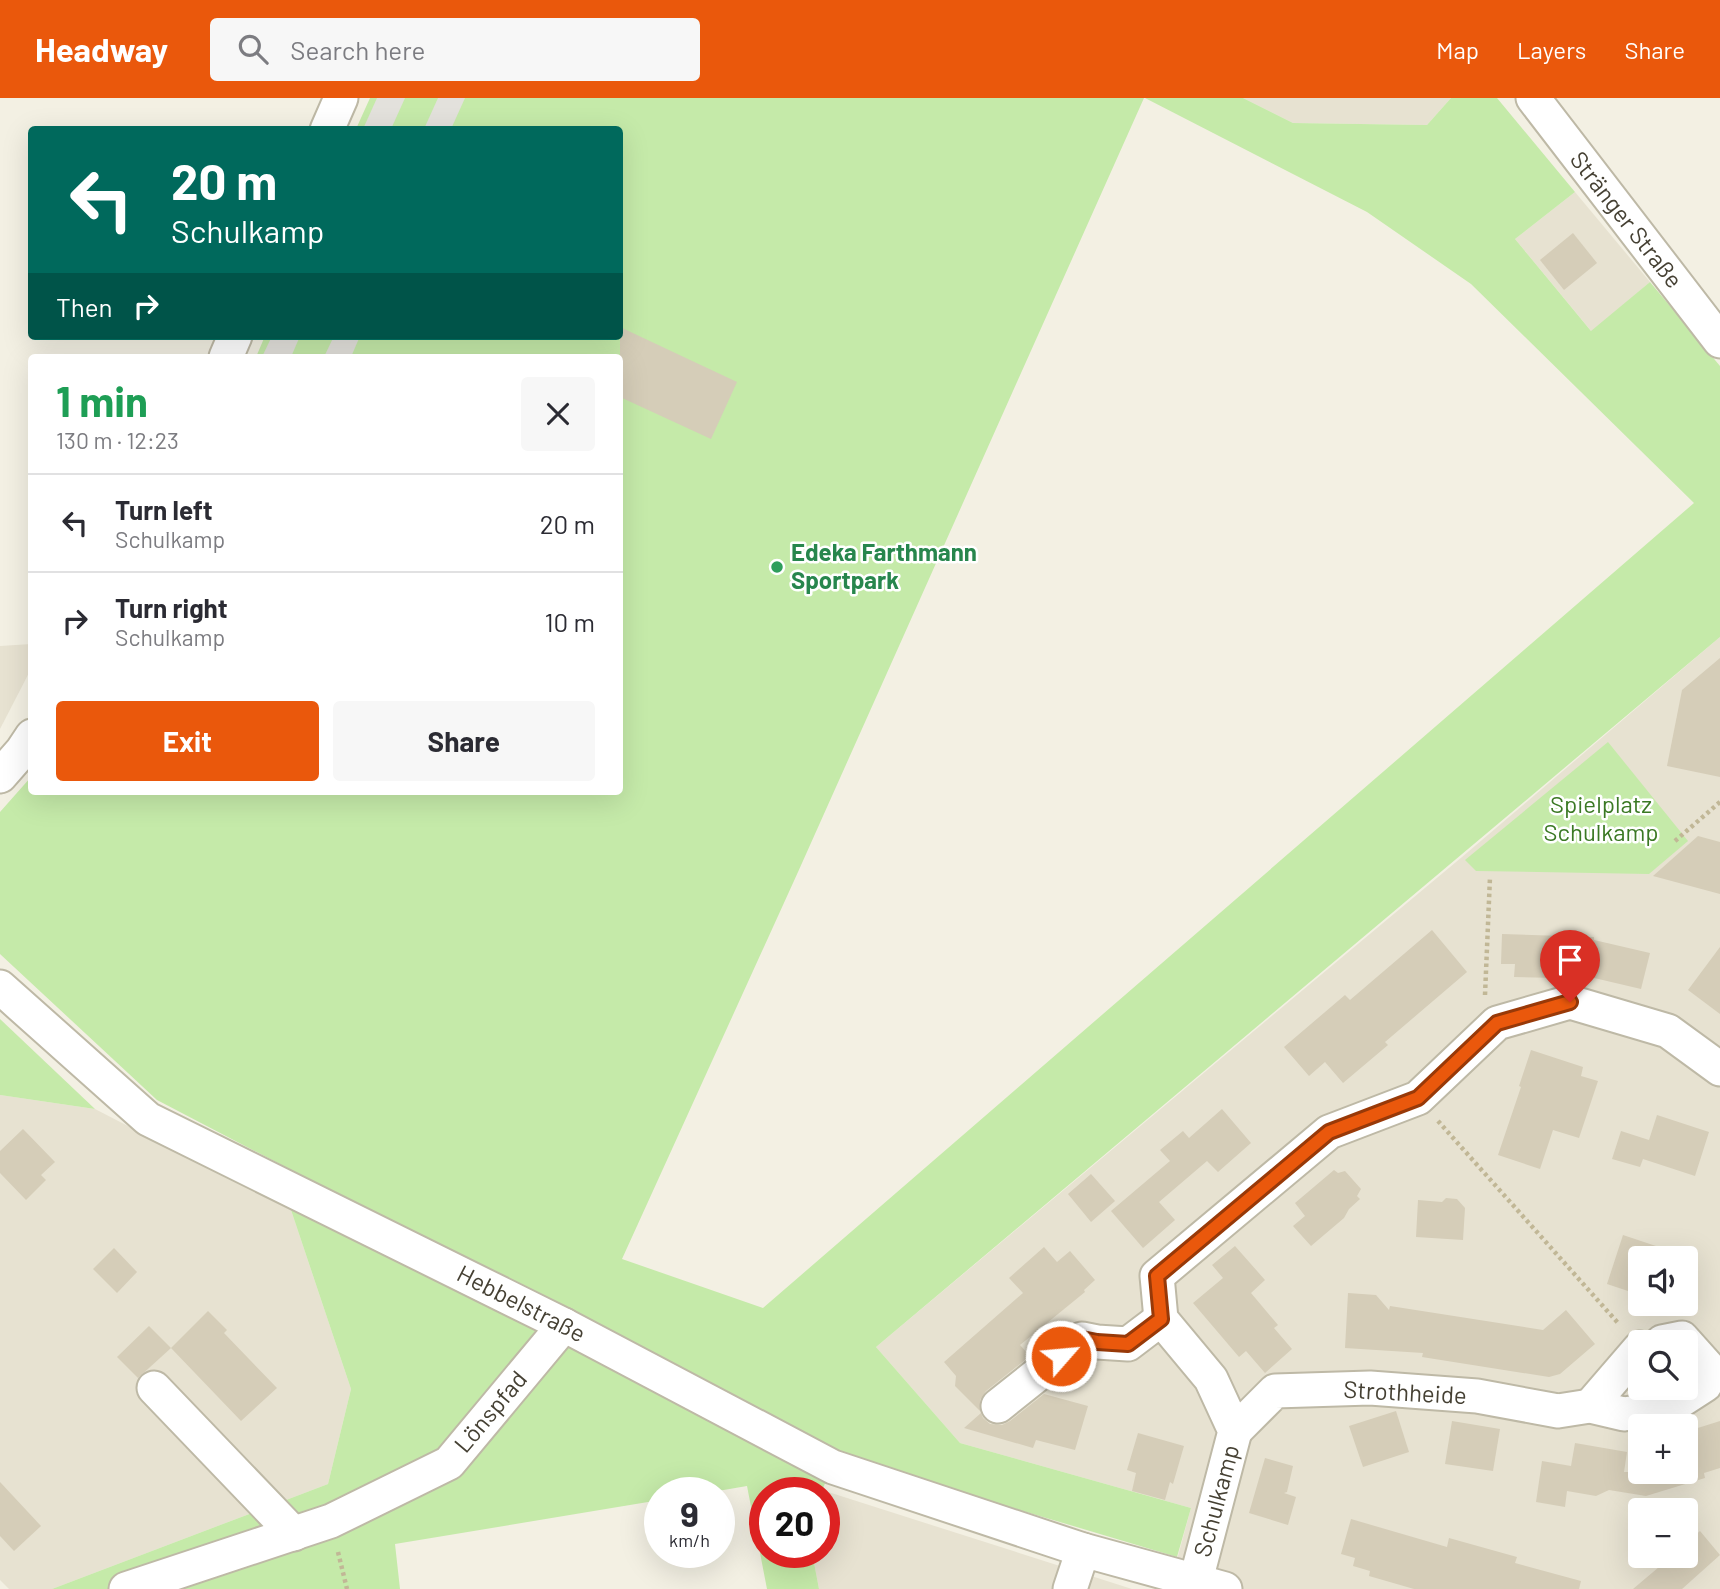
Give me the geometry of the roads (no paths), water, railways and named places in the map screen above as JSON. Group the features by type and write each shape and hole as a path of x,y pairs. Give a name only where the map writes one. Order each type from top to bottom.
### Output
{"street":[{"path":"329,126 341,98"},
{"name":"Stränger Straße","path":"1532,98 1720,341"},
{"path":"0,776 28,742"},
{"name":"Hebbelstraße","path":"0,986 148,1119 564,1325 833,1467 1083,1550 1211,1585"},
{"path":"998,1406 1082,1339 1128,1344 1161,1319 1157,1276 1329,1132 1418,1098 1497,1023 1570,1002 1668,1031 1720,1069"},
{"name":"Schulkamp","path":"1161,1319 1211,1379 1235,1431 1211,1585"},
{"name":"Lönspfad","path":"127,1589 331,1521 449,1463 564,1325"},
{"path":"1590,1406 1628,1340"},
{"name":"Strothheide","path":"1698,1356 1708,1367 1705,1385 1698,1390"},
{"path":"154,1388 294,1534"},
{"name":"Strothheide","path":"1235,1431 1275,1391 1370,1388 1477,1396 1558,1412 1590,1406 1624,1414 1671,1407 1682,1400"},
{"path":"1070,1589 1083,1550"}],"place":[{"name":"Edeka Farthmann Sportpark","path":"777,567"}],"park label":[{"name":"Spielplatz Schulkamp","path":"1601,819"}]}
